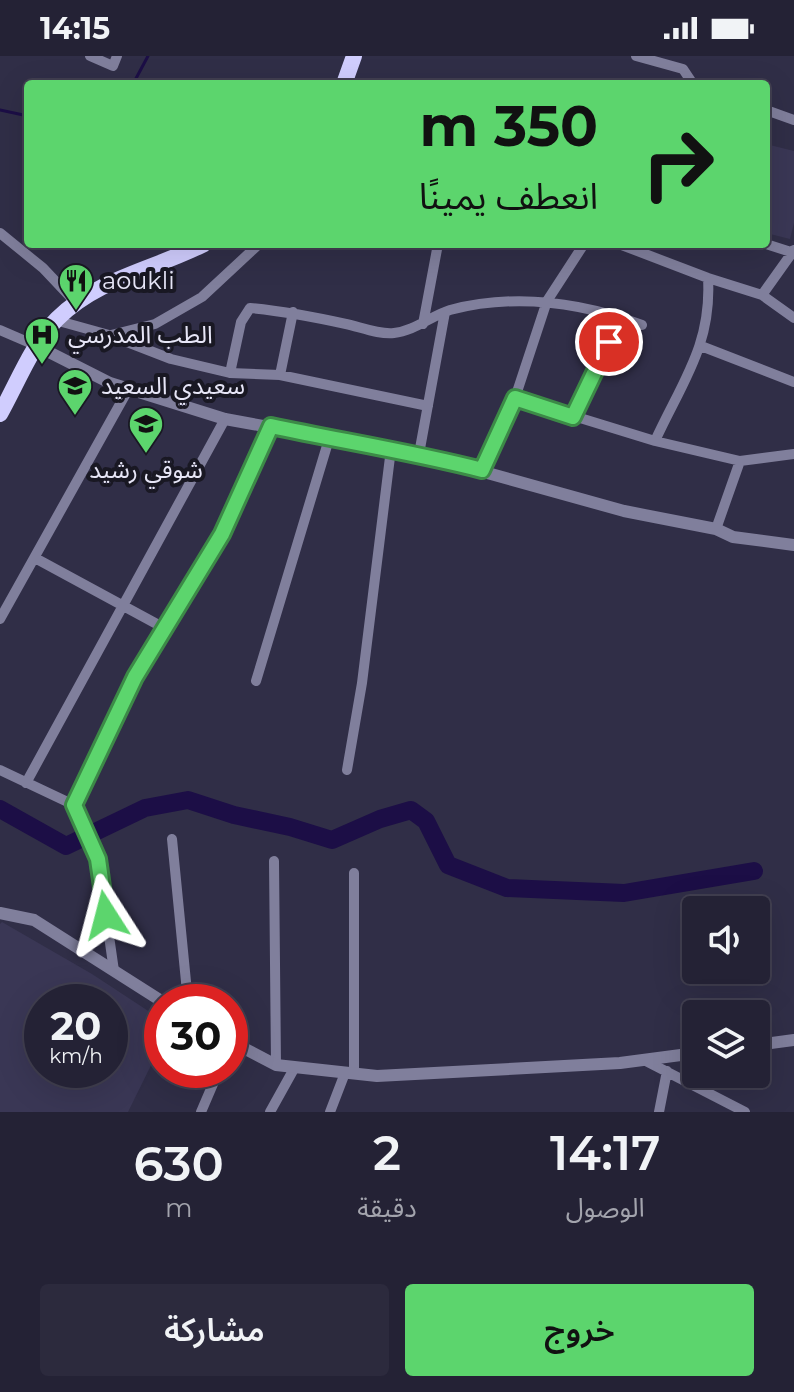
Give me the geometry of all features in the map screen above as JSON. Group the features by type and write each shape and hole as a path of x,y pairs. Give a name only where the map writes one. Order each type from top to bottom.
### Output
{"main road":[{"path":"345,80 354,56"},
{"path":"0,414 37,346 55,320 88,294 194,248"}],"street":[{"path":"90,56 113,66 117,56"},
{"path":"636,56 683,69 690,80"},
{"path":"770,111 794,120"},
{"path":"0,233 43,268 76,303"},
{"path":"762,295 794,251 770,245"},
{"path":"109,335 155,324 202,297 255,248"},
{"path":"423,324 437,248"},
{"path":"482,470 515,398 547,301 581,248"},
{"path":"629,248 762,295 794,318"},
{"path":"655,441 701,346 709,302 708,278"},
{"path":"230,373 241,322 250,308 293,312 393,334 423,324 445,312 483,301 547,301 621,317 642,325"},
{"path":"280,375 293,312"},
{"path":"419,454 445,312"},
{"path":"573,417 621,317"},
{"path":"55,320 109,335 171,359 230,373 280,375 428,406"},
{"path":"0,330 110,383 225,419 419,454 624,511 716,529 733,537 794,545"},
{"path":"701,346 794,382"},
{"path":"0,619 129,388"},
{"path":"515,398 655,441 740,461 794,454"},
{"path":"26,783 225,419"},
{"path":"74,805 135,677 222,534 271,426"},
{"path":"256,681 329,439"},
{"path":"347,770 362,683 391,449"},
{"path":"716,529 740,461"},
{"path":"35,558 125,604 166,629"},
{"path":"0,770 74,805 98,859 114,971"},
{"path":"172,839 186,984"},
{"path":"274,861 276,1065"},
{"path":"330,1112 350,1073 354,873"},
{"path":"0,913 34,920 144,990"},
{"path":"770,1043 794,1040"},
{"path":"248,1051 276,1065 377,1076 644,1060 682,1055"},
{"path":"644,1060 745,1112"},
{"path":"270,1112 295,1067"},
{"path":"659,1112 667,1071"},
{"path":"201,1112 211,1088"}],"shaded area":[{"path":"770,145 794,151 794,223 790,239 770,234"},
{"path":"2,922 107,984 24,984 24,1088 128,1088 128,998 144,1008 144,1080 128,1112 0,1112"}],"waterway":[{"path":"135,80 148,56"},
{"path":"0,110 24,115"},
{"path":"0,809 66,846 145,808 188,800 332,840 380,819 411,810 426,821 448,865 507,888 624,893 754,871"}],"place":[{"name":"aoukli","path":"76,312"},
{"name":"الطب المدرسي","path":"42,366"},
{"name":"سعيدي السعيد","path":"75,417"},
{"name":"شوقي رشيد","path":"146,455"}],"route":[{"path":"106,915 98,859 74,805 135,677 222,534 271,426 419,454 482,470 515,398 573,417 609,342"}]}
